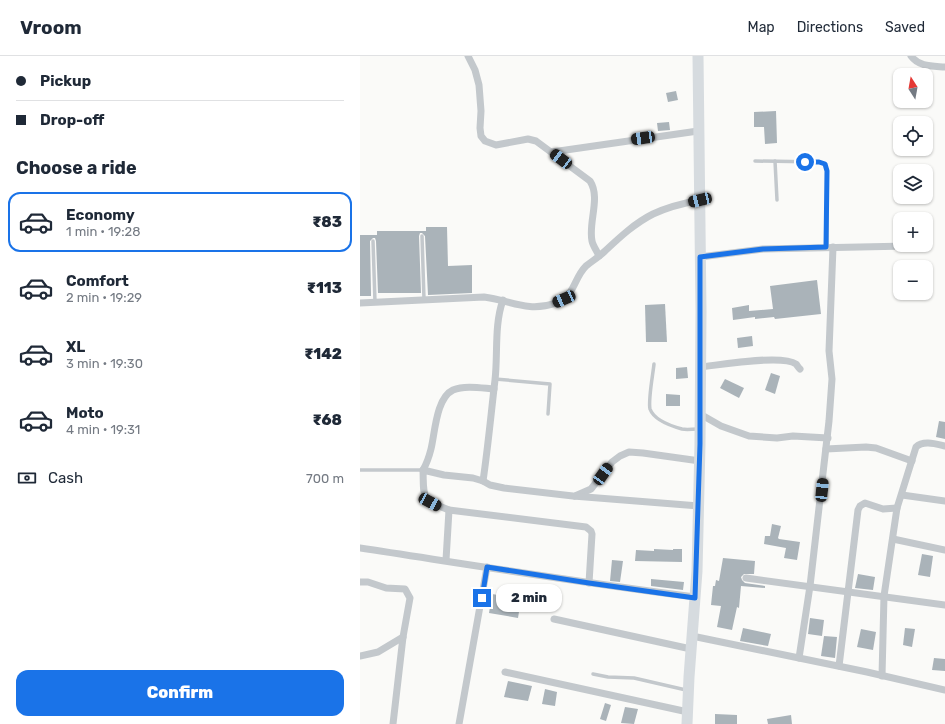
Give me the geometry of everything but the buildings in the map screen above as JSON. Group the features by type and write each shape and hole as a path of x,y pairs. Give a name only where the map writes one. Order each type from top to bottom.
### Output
{"main road":[{"path":"687,724 695,598 700,462 700,200 698,56"}],"street":[{"path":"468,56 478,77 481,111 480,128 481,136 485,141 496,145 528,139 536,141 590,181 594,187 592,242 599,256"},
{"path":"911,56 917,63 926,66 945,67"},
{"path":"552,152 698,131"},
{"path":"360,303 484,297 503,300 516,305 531,306 555,303 564,299 573,290 585,267 629,229 653,214 678,205 700,200"},
{"path":"700,257 763,249 893,246"},
{"path":"799,658 810,586 828,438 832,380 829,351 830,247"},
{"path":"482,481 492,412 500,308 503,300"},
{"path":"700,367 772,360 787,361 796,364 800,369"},
{"path":"494,389 462,388 453,390 441,402 428,461 423,470 423,494 425,498 449,510 586,527 592,534 589,583"},
{"path":"700,414 721,426 749,436 777,438 793,436 828,438"},
{"path":"882,676 884,596 897,508 914,452 919,444 925,443 945,446"},
{"path":"826,449 876,448 912,461"},
{"path":"573,496 591,489 612,462 629,452 643,452 700,462"},
{"path":"423,470 444,475 473,478 490,485 504,488 573,496 699,506"},
{"path":"902,495 945,501"},
{"path":"839,666 858,510 860,506 865,503 883,509 897,508"},
{"path":"446,560 449,510"},
{"path":"893,539 945,550"},
{"path":"360,548 695,598"},
{"path":"459,724 487,567"},
{"path":"746,578 945,605"},
{"path":"360,582 368,582 386,588 405,589 410,598 403,637 393,724"},
{"path":"554,619 691,648"},
{"path":"692,636 839,666 945,690"},
{"path":"360,656 378,652 403,637"},
{"path":"505,672 688,712"}],"lane":[{"path":"754,160 819,162 825,164 827,171 830,247"},
{"path":"775,161 777,200"},
{"path":"422,236 424,299"},
{"path":"373,241 375,302"},
{"path":"654,364 650,409 660,419 683,429 700,429"},
{"path":"495,379 550,384 548,414"},
{"path":"360,470 423,470"},
{"path":"593,674 608,677 634,678 688,690"}],"route":[{"path":"482,598 487,567 695,598 700,444 700,257 763,249 826,247 828,203 827,171 825,164 819,162 805,162"}]}
